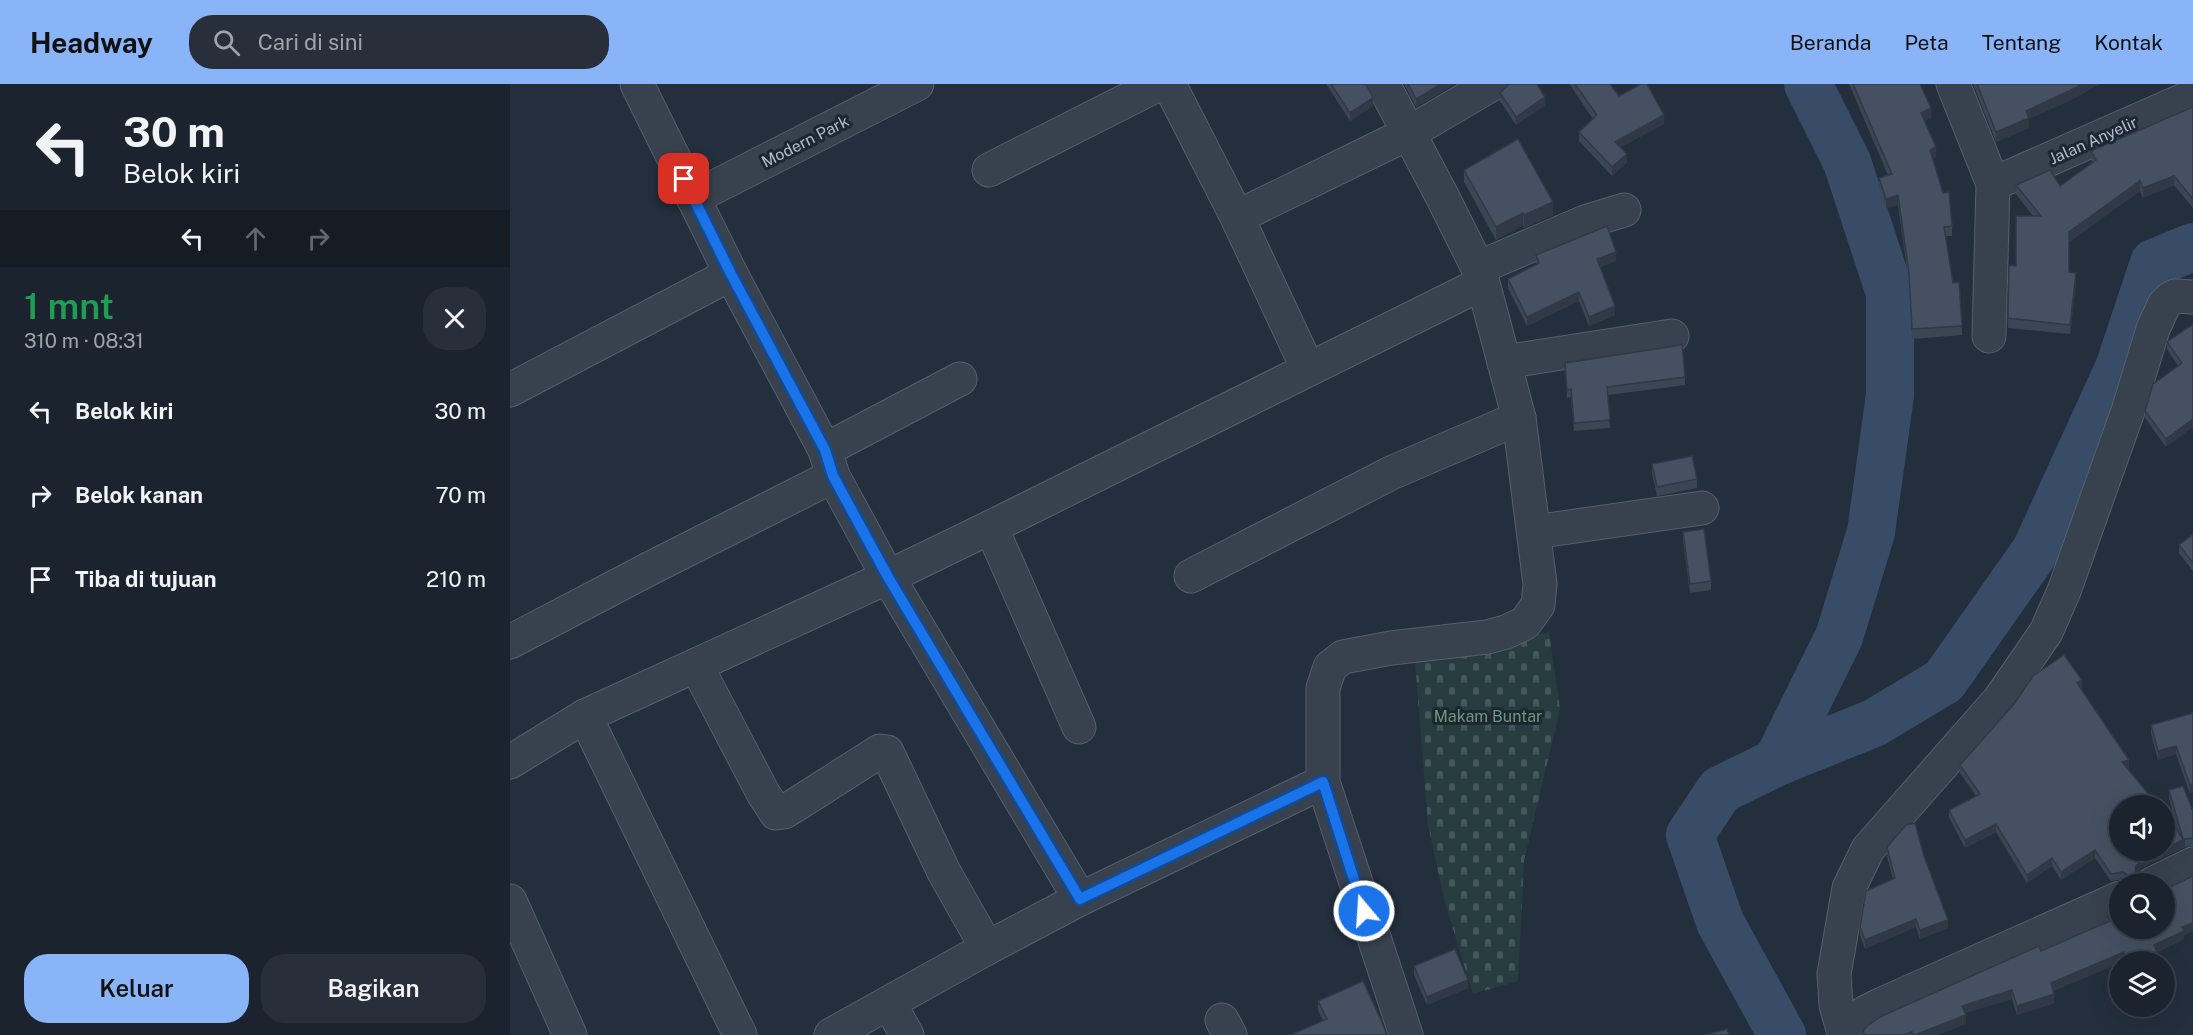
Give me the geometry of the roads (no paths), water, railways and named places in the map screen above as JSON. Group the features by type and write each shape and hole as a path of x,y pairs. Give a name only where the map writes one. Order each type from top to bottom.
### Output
{"street":[{"path":"637,84 731,274 888,577 1080,899"},
{"name":"Modern Park","path":"693,198 917,84"},
{"path":"989,170 1159,84"},
{"path":"1169,84 1237,217 1308,369"},
{"path":"1383,84 1410,133 1480,275 1519,418 1540,584 1538,605 1525,623 1506,632 1487,637 1391,648 1343,657 1330,667 1323,688 1323,782 1406,1035"},
{"path":"1237,217 1410,133 1491,84"},
{"path":"1953,84 1993,184 1989,336"},
{"name":"Jalan Anyelir","path":"1993,184 2193,96"},
{"path":"510,762 585,716 888,577 991,527 1308,369 1480,275 1585,222 1624,210"},
{"path":"510,390 731,274"},
{"path":"1844,1034 1836,1005 1834,974 1849,888 1868,849 2000,699 2046,633 2064,591 2128,411 2153,328 2164,305 2170,299 2175,296 2193,297"},
{"path":"1504,362 1672,336"},
{"path":"510,642 649,568 829,463 960,379"},
{"path":"1191,576 1391,473 1519,418"},
{"path":"1534,532 1702,508"},
{"path":"991,527 1079,727"},
{"path":"696,665 763,793 776,813 784,812 880,751 886,752 944,872 987,948"},
{"path":"585,716 740,1035"},
{"path":"831,1035 1080,899 1323,782"},
{"path":"2175,873 2193,864"},
{"path":"510,901 570,1035"},
{"path":"1844,1034 1860,1015 2109,903"},
{"path":"889,1003 907,1035"}],"waterway":[{"path":"1777,762 1839,637 1871,532 1890,395 1890,293 1847,162 1808,84"},
{"path":"1782,1035 1720,922 1690,835 1720,790 1777,762 1874,723 1944,681 2036,550 2119,368 2154,263 2193,247"}],"park label":[{"name":"Makam Buntar","path":"1488,716"}]}
